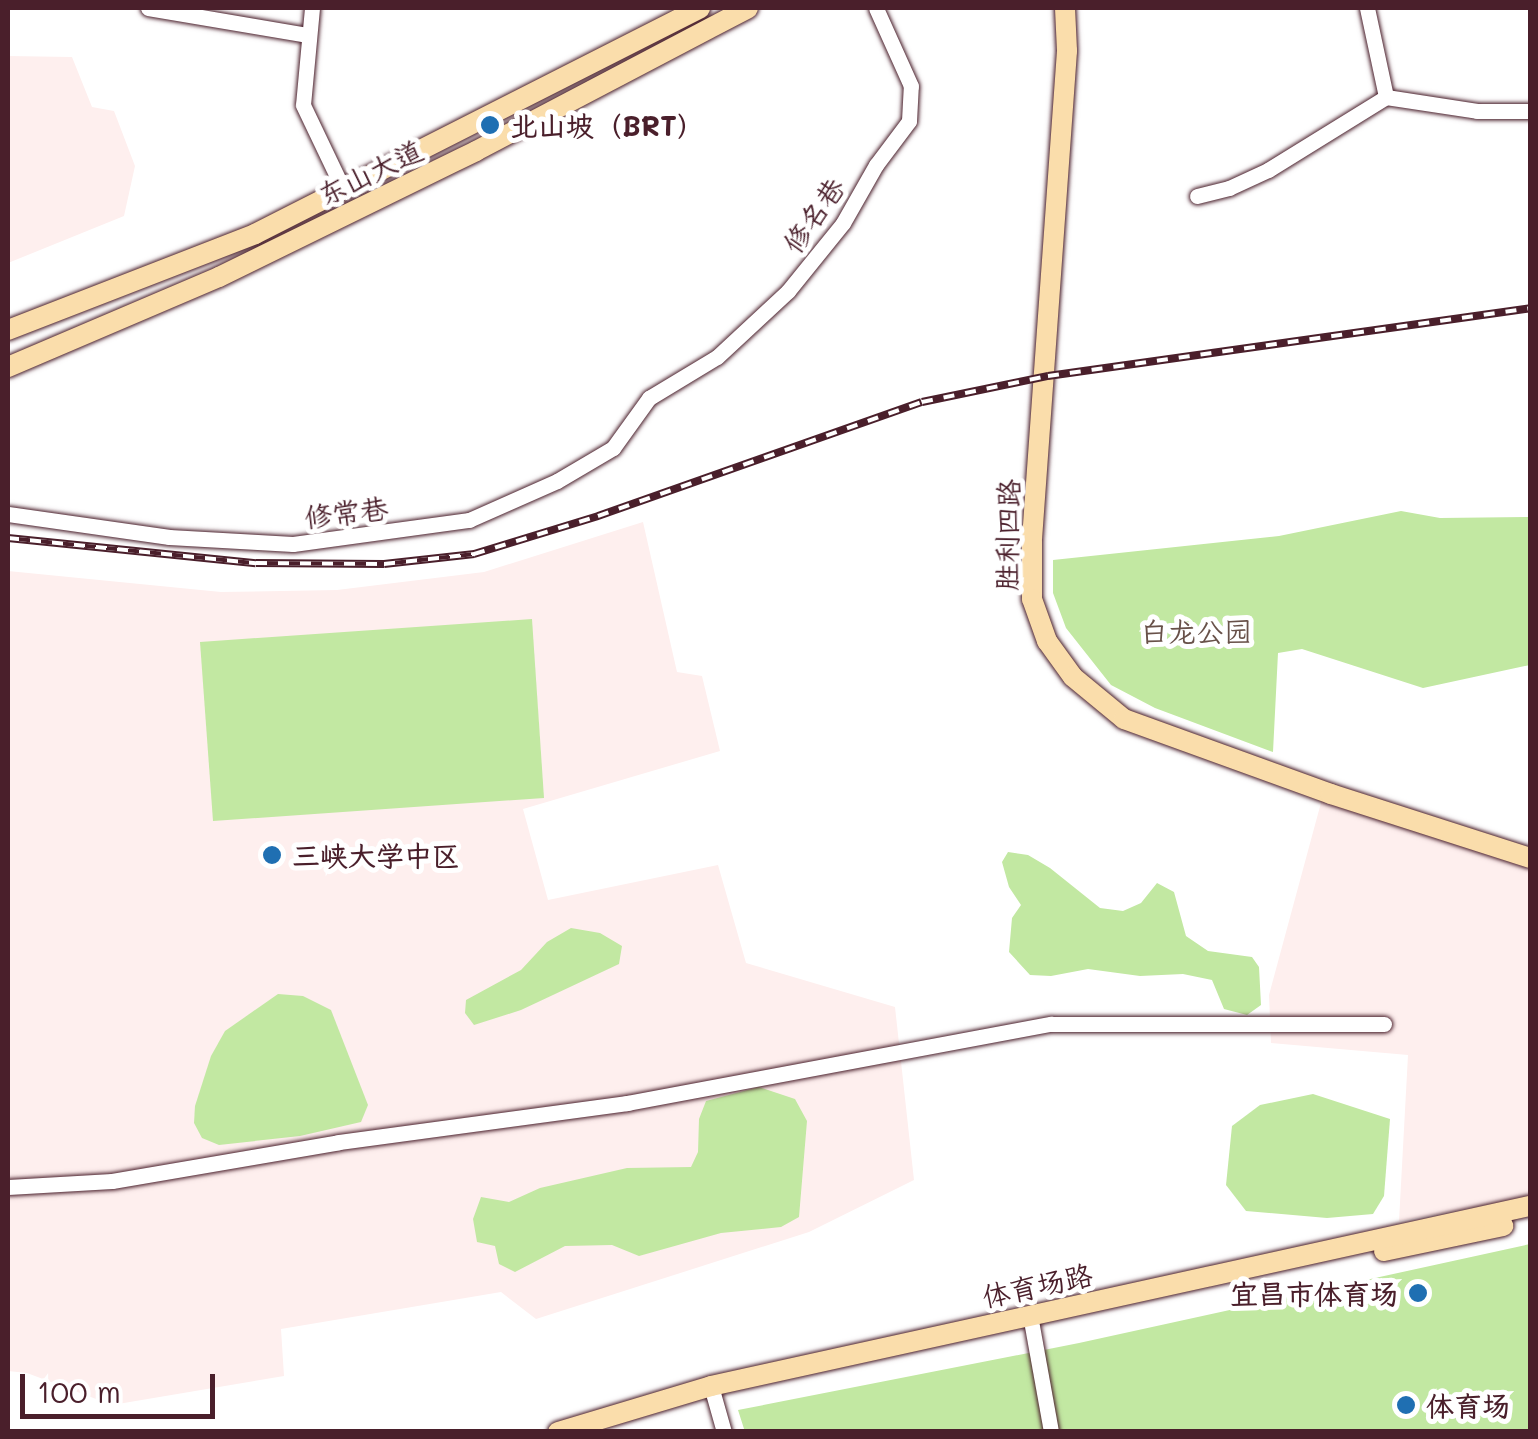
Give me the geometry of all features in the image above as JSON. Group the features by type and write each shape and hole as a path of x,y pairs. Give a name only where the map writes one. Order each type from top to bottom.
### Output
{"main road":[{"name":"东山大道","path":"8,330 255,234 700,8"},
{"name":"东山大道","path":"8,367 262,255 476,150 748,8"},
{"name":"胜利四路","path":"1065,8 1066,51 1032,541 1032,599 1047,641 1073,677 1124,719 1331,794 1530,858"},
{"name":"胜利四路","path":"1078,8 1080,45 1041,541 1042,597 1050,627 1073,662 1101,691 1140,713 1334,786 1530,848"},
{"path":"8,340 92,310 246,244 255,234"},
{"path":"8,355 262,255"},
{"name":"体育场路","path":"558,1432 712,1392 1530,1206"},
{"name":"体育场路","path":"603,1432 712,1392 1530,1219"}],"street":[{"path":"148,8 307,36"},
{"path":"312,8 303,105 343,189"},
{"name":"修名巷","path":"649,398 717,358 788,290 842,223 876,164 910,121 910,86 876,8"},
{"path":"1367,8 1386,97"},
{"path":"1196,196 1228,188 1268,170 1386,97 1477,112 1530,111"},
{"name":"修常巷","path":"8,514 169,537 292,544 469,520 557,481 613,448 649,398"},
{"path":"8,1187 112,1180 339,1142 627,1103 1050,1024 1384,1024"},
{"path":"1032,1326 1051,1432"},
{"path":"712,1392 724,1432"}],"shaded area":[{"path":"8,56 72,57 92,107 114,111 135,166 124,216 8,263"},
{"path":"643,522 677,672 702,676 720,751 523,809 548,900 718,865 746,963 895,1007 914,1180 809,1232 536,1319 501,1292 281,1329 284,1376 112,1405 27,1373 8,1371 8,571 221,592 337,590 484,572"},
{"path":"1322,799 1530,864 1530,1197 1399,1221 1408,1055 1271,1043 1269,995"}],"green space":[{"name":"白龙公园","path":"1401,511 1440,518 1530,517 1530,665 1423,688 1302,649 1278,653 1273,752 1155,708 1111,685 1066,628 1053,593 1053,560 1279,536"},
{"path":"532,619 544,798 213,821 200,642"},
{"path":"1008,852 1028,855 1050,868 1100,908 1123,911 1141,903 1157,883 1174,892 1186,936 1208,951 1252,957 1259,967 1261,1005 1247,1015 1224,1009 1212,980 1183,974 1140,976 1088,969 1051,976 1030,975 1009,952 1012,918 1021,905 1009,887 1002,862"},
{"path":"571,928 600,933 622,946 619,964 521,1010 474,1025 465,1013 466,1000 521,970 547,942"},
{"path":"278,994 303,996 331,1010 368,1105 361,1122 300,1136 219,1145 202,1138 194,1123 195,1106 211,1056 225,1031"},
{"path":"759,1087 795,1099 807,1121 799,1217 781,1227 721,1233 639,1256 612,1245 565,1246 515,1272 499,1264 495,1246 477,1242 473,1219 481,1197 509,1202 540,1188 627,1168 691,1167 698,1152 699,1119 706,1101"},
{"path":"1313,1094 1390,1119 1384,1196 1373,1214 1327,1218 1246,1211 1226,1185 1232,1126 1260,1105"},
{"name":"宜昌市体育场","path":"1530,1244 1530,1431 745,1432 738,1410 1079,1343"}],"railway":[{"path":"8,538 256,563 384,564 474,554 598,516 922,402 1048,376 1530,308"}],"place":[{"name":"北山坡（BRT）","path":"490,125"},
{"name":"三峡大学中区","path":"272,855"},
{"name":"宜昌市体育场","path":"1418,1293"},
{"name":"体育场","path":"1406,1405"}]}
